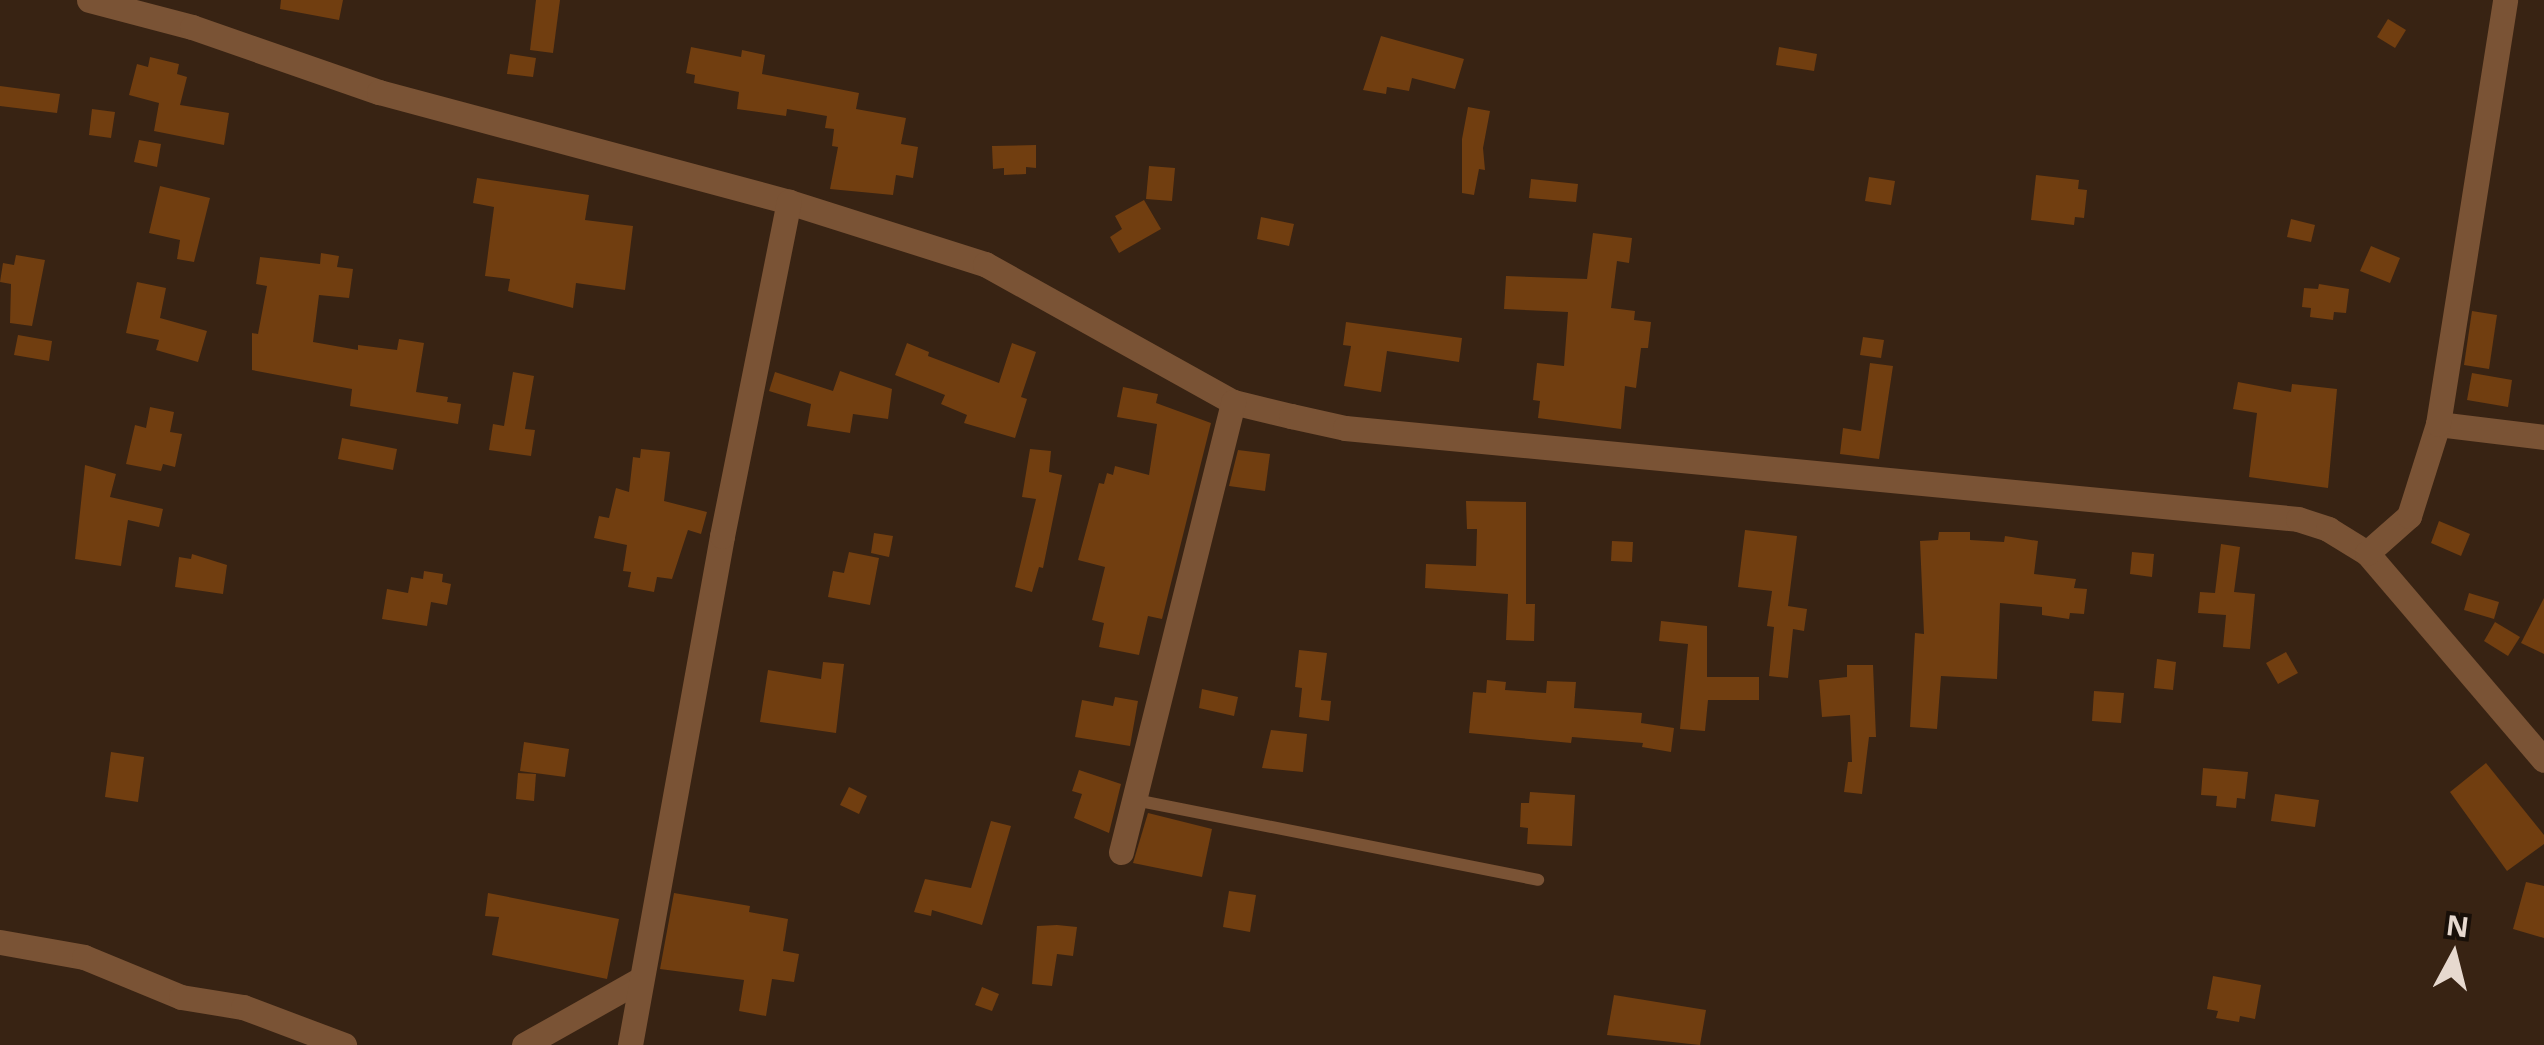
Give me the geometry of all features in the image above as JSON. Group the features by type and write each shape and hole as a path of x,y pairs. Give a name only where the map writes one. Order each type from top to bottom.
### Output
{"street":[{"path":"89,0 192,27 379,92 788,202 984,264 1234,402 1345,428 2298,519 2328,529 2368,553 2544,760"},
{"path":"2368,553 2409,516 2438,424 2504,0"},
{"path":"630,1045 788,202"},
{"path":"1121,852 1234,402"},
{"path":"2438,424 2544,437"},
{"path":"0,942 84,957 181,998 244,1008 344,1045"},
{"path":"524,1045 641,979"}],"lane":[{"path":"1135,800 1538,880"}],"building":[{"path":"281,0 343,0 339,20 280,9"},
{"path":"536,0 560,0 553,53 530,50"},
{"path":"2388,19 2406,30 2395,48 2377,37"},
{"path":"1381,36 1464,59 1455,89 1412,78 1409,91 1387,87 1386,94 1363,90"},
{"path":"691,47 741,57 742,50 765,55 762,74 859,93 856,109 906,118 901,144 918,147 913,178 896,175 893,195 830,189 838,147 832,146 834,129 825,128 827,116 787,109 786,116 737,109 739,92 694,83 695,75 686,73"},
{"path":"1779,47 1817,54 1814,71 1776,65"},
{"path":"510,54 536,58 533,77 507,74"},
{"path":"150,57 179,64 177,74 187,77 180,105 229,113 224,145 154,131 159,103 129,95 137,64 148,67"},
{"path":"0,86 60,94 57,113 0,106"},
{"path":"1468,107 1490,111 1483,148 1485,170 1479,169 1474,195 1462,193 1462,139"},
{"path":"92,109 115,112 111,138 89,135"},
{"path":"139,140 161,144 157,167 134,162"},
{"path":"1036,145 1036,168 1026,167 1026,174 1004,175 1004,168 993,169 992,146"},
{"path":"1149,166 1175,168 1172,201 1146,199"},
{"path":"2036,175 2079,180 2078,189 2087,190 2084,218 2075,217 2074,225 2031,220"},
{"path":"1869,177 1895,181 1891,205 1865,201"},
{"path":"477,178 589,195 585,220 633,226 625,290 576,283 573,308 508,291 510,279 485,276 494,207 473,203"},
{"path":"1531,179 1578,184 1576,202 1529,198"},
{"path":"160,186 210,198 194,262 177,259 180,240 149,233"},
{"path":"1144,200 1161,229 1119,253 1110,237 1122,229 1115,216"},
{"path":"1261,217 1294,224 1289,246 1257,239"},
{"path":"2291,219 2315,225 2311,242 2287,237"},
{"path":"1593,233 1632,238 1629,263 1617,261 1611,308 1635,311 1634,320 1651,322 1648,348 1641,348 1636,388 1625,386 1621,429 1538,418 1540,401 1533,400 1537,363 1564,366 1568,312 1504,309 1506,276 1587,279"},
{"path":"2371,246 2400,258 2390,283 2360,271"},
{"path":"321,253 339,256 337,267 353,269 349,298 319,295 313,342 358,350 358,345 397,350 399,339 424,343 416,392 448,397 447,402 461,404 458,424 350,406 352,389 252,370 252,333 258,334 267,286 256,284 260,257 320,264"},
{"path":"16,255 45,260 32,326 10,323 11,284 0,282 3,263 14,265"},
{"path":"137,282 166,288 160,318 207,331 198,362 156,350 159,340 126,333"},
{"path":"2319,284 2349,289 2346,313 2334,312 2333,320 2310,317 2311,308 2302,307 2304,288 2318,289"},
{"path":"2472,311 2497,315 2489,369 2464,365"},
{"path":"1346,322 1462,338 1459,362 1387,351 1381,392 1344,386 1351,346 1343,345"},
{"path":"18,335 52,341 49,361 14,355"},
{"path":"1863,337 1884,340 1881,358 1860,355"},
{"path":"907,343 929,352 928,356 999,383 1012,343 1036,352 1021,397 1027,399 1015,438 964,423 967,415 941,404 945,395 895,375"},
{"path":"1870,363 1893,366 1879,459 1840,454 1843,428 1861,431"},
{"path":"840,371 892,389 888,419 853,414 850,433 807,426 811,404 769,391 775,372 833,391"},
{"path":"513,372 534,376 525,429 535,430 531,456 489,450 493,424 504,426"},
{"path":"2472,373 2512,380 2508,407 2467,400"},
{"path":"2238,382 2291,392 2292,384 2337,389 2328,488 2249,477 2257,413 2233,409"},
{"path":"1123,387 1158,394 1156,403 1211,423 1162,619 1148,616 1139,655 1099,647 1104,623 1092,620 1105,567 1078,560 1099,483 1104,484 1107,473 1113,475 1115,466 1149,475 1157,424 1117,417"},
{"path":"150,407 174,412 170,432 182,434 175,467 163,464 161,471 126,464 135,425 146,428"},
{"path":"342,438 397,449 393,470 338,459"},
{"path":"641,449 670,452 664,501 707,512 701,534 688,530 672,579 657,577 654,592 628,587 631,572 623,571 627,545 594,538 599,516 609,518 616,488 629,492 633,457 640,458"},
{"path":"1030,449 1051,451 1049,472 1062,475 1043,568 1039,567 1032,592 1015,587 1036,499 1022,497"},
{"path":"1238,450 1270,454 1265,491 1229,486"},
{"path":"85,465 116,474 110,497 163,509 159,527 128,520 121,566 75,559"},
{"path":"1466,501 1526,502 1526,604 1535,604 1534,641 1506,640 1508,594 1425,588 1426,564 1476,566 1477,529 1467,529"},
{"path":"2439,521 2470,534 2461,556 2431,543"},
{"path":"1745,530 1797,536 1788,606 1807,609 1804,631 1793,629 1788,678 1769,676 1774,627 1767,626 1772,591 1738,587"},
{"path":"1939,532 1970,532 1970,540 2004,542 2005,536 2038,541 2034,574 2076,579 2074,588 2087,589 2084,614 2070,613 2069,619 2042,615 2042,607 2000,603 1997,679 1941,676 1937,729 1910,727 1915,633 1924,634 1920,541 1938,540"},
{"path":"874,533 893,536 889,557 871,553"},
{"path":"1612,541 1633,542 1632,562 1611,561"},
{"path":"2221,544 2240,547 2234,592 2255,594 2250,649 2223,647 2226,615 2198,613 2200,592 2215,593"},
{"path":"849,552 879,558 870,605 828,597 833,571 844,573"},
{"path":"2132,552 2154,554 2152,577 2130,574"},
{"path":"192,554 227,565 223,594 175,587 179,557 191,559"},
{"path":"424,571 443,574 442,582 451,584 447,605 431,602 427,626 382,619 387,589 408,593 411,577 423,579"},
{"path":"2469,593 2499,602 2494,619 2464,610"},
{"path":"2544,598 2544,654 2521,643"},
{"path":"1661,621 1707,626 1707,677 1759,677 1759,700 1708,700 1705,731 1680,729 1688,644 1659,641"},
{"path":"2495,622 2520,637 2508,656 2484,641"},
{"path":"1299,650 1327,653 1321,700 1331,701 1329,721 1299,717 1302,688 1295,687"},
{"path":"2286,652 2298,673 2278,684 2266,663"},
{"path":"2157,659 2176,662 2173,690 2154,688"},
{"path":"823,662 844,664 836,733 760,722 768,670 821,679"},
{"path":"1847,665 1873,665 1876,737 1869,737 1862,794 1844,792 1848,762 1852,762 1850,715 1822,717 1819,680 1847,677"},
{"path":"1487,680 1506,682 1505,690 1546,693 1547,681 1576,682 1574,708 1642,713 1641,723 1674,728 1671,752 1642,747 1643,743 1572,737 1571,743 1469,733 1473,692 1486,693"},
{"path":"1202,689 1238,697 1234,716 1199,708"},
{"path":"2094,691 2124,693 2121,723 2092,721"},
{"path":"1115,697 1138,701 1130,746 1075,737 1082,700 1113,706"},
{"path":"1271,730 1307,734 1303,772 1262,768"},
{"path":"524,742 569,749 565,777 520,771"},
{"path":"111,752 144,757 138,802 105,797"},
{"path":"2486,763 2544,835 2544,844 2507,871 2450,792"},
{"path":"2203,768 2248,772 2245,799 2237,798 2236,808 2216,806 2217,796 2201,795"},
{"path":"1079,770 1121,784 1109,833 1074,818 1082,794 1072,791"},
{"path":"518,773 536,774 534,801 516,799"},
{"path":"849,787 867,796 859,814 840,805"},
{"path":"1530,792 1575,795 1572,846 1527,844 1528,828 1520,827 1521,803 1529,803"},
{"path":"2275,794 2319,800 2315,827 2271,821"},
{"path":"1148,813 1212,829 1202,877 1133,863"},
{"path":"991,821 1011,826 982,925 932,910 931,916 914,912 925,879 971,888"},
{"path":"2526,882 2544,886 2544,938 2513,929"},
{"path":"1229,891 1256,895 1250,932 1223,927"},
{"path":"488,893 619,919 607,979 492,955 499,917 485,916"},
{"path":"674,893 750,906 749,912 788,919 783,951 799,954 794,982 772,979 766,1016 739,1011 744,980 660,969"},
{"path":"1037,926 1077,927 1073,956 1057,954 1052,986 1032,984"},
{"path":"2213,976 2261,985 2255,1019 2240,1016 2239,1022 2216,1018 2218,1011 2207,1009"},
{"path":"982,987 999,994 992,1011 975,1005"},
{"path":"1614,995 1706,1010 1700,1045 1607,1035"}]}
